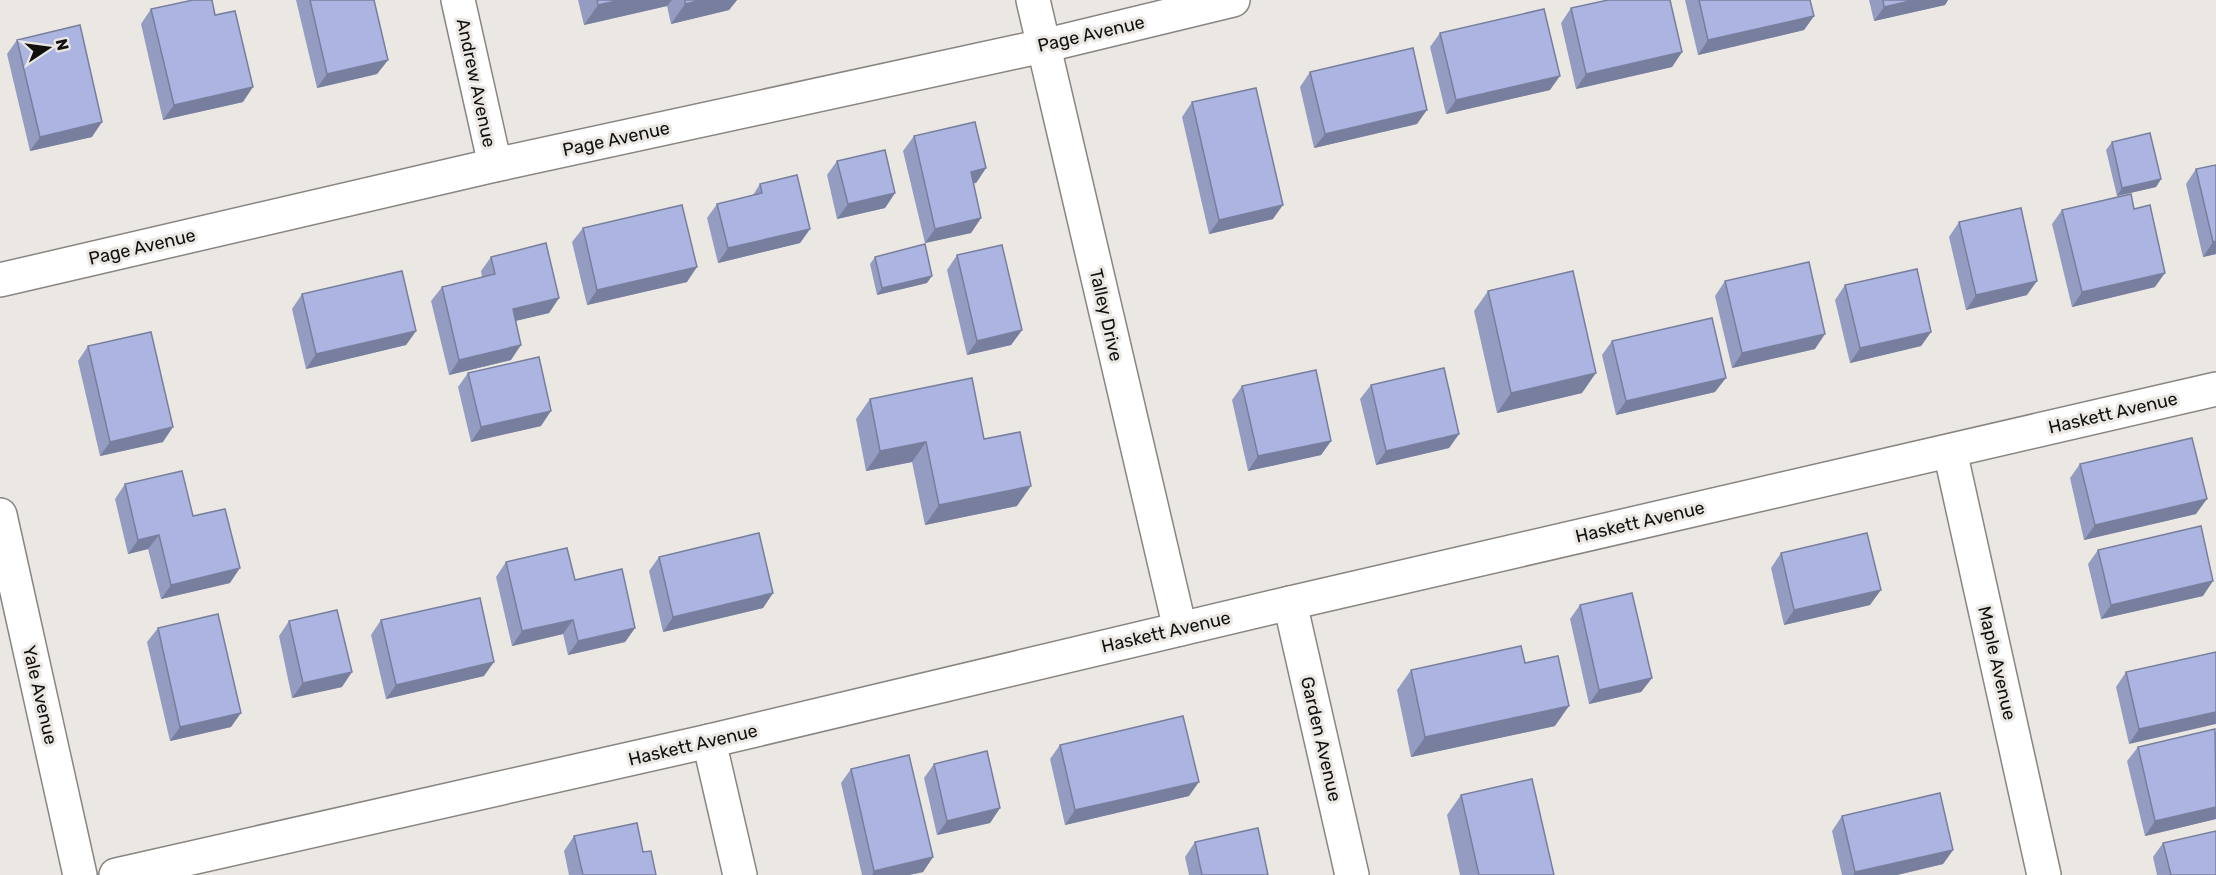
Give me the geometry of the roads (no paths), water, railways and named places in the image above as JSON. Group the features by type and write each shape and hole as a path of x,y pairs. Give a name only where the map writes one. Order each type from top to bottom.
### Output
{"street":[{"name":"Andrew Avenue","path":"458,0 495,165"},
{"name":"Talley Drive","path":"1033,0 1180,629"},
{"name":"Page Avenue","path":"0,280 495,165 1043,46 1233,0"},
{"name":"Haskett Avenue","path":"116,875 150,871 1290,603 2216,389"},
{"name":"Maple Avenue","path":"1950,451 2044,875"},
{"name":"Yale Avenue","path":"0,515 80,875"},
{"name":"Garden Avenue","path":"1290,603 1352,875"},
{"path":"710,741 740,875"}]}
